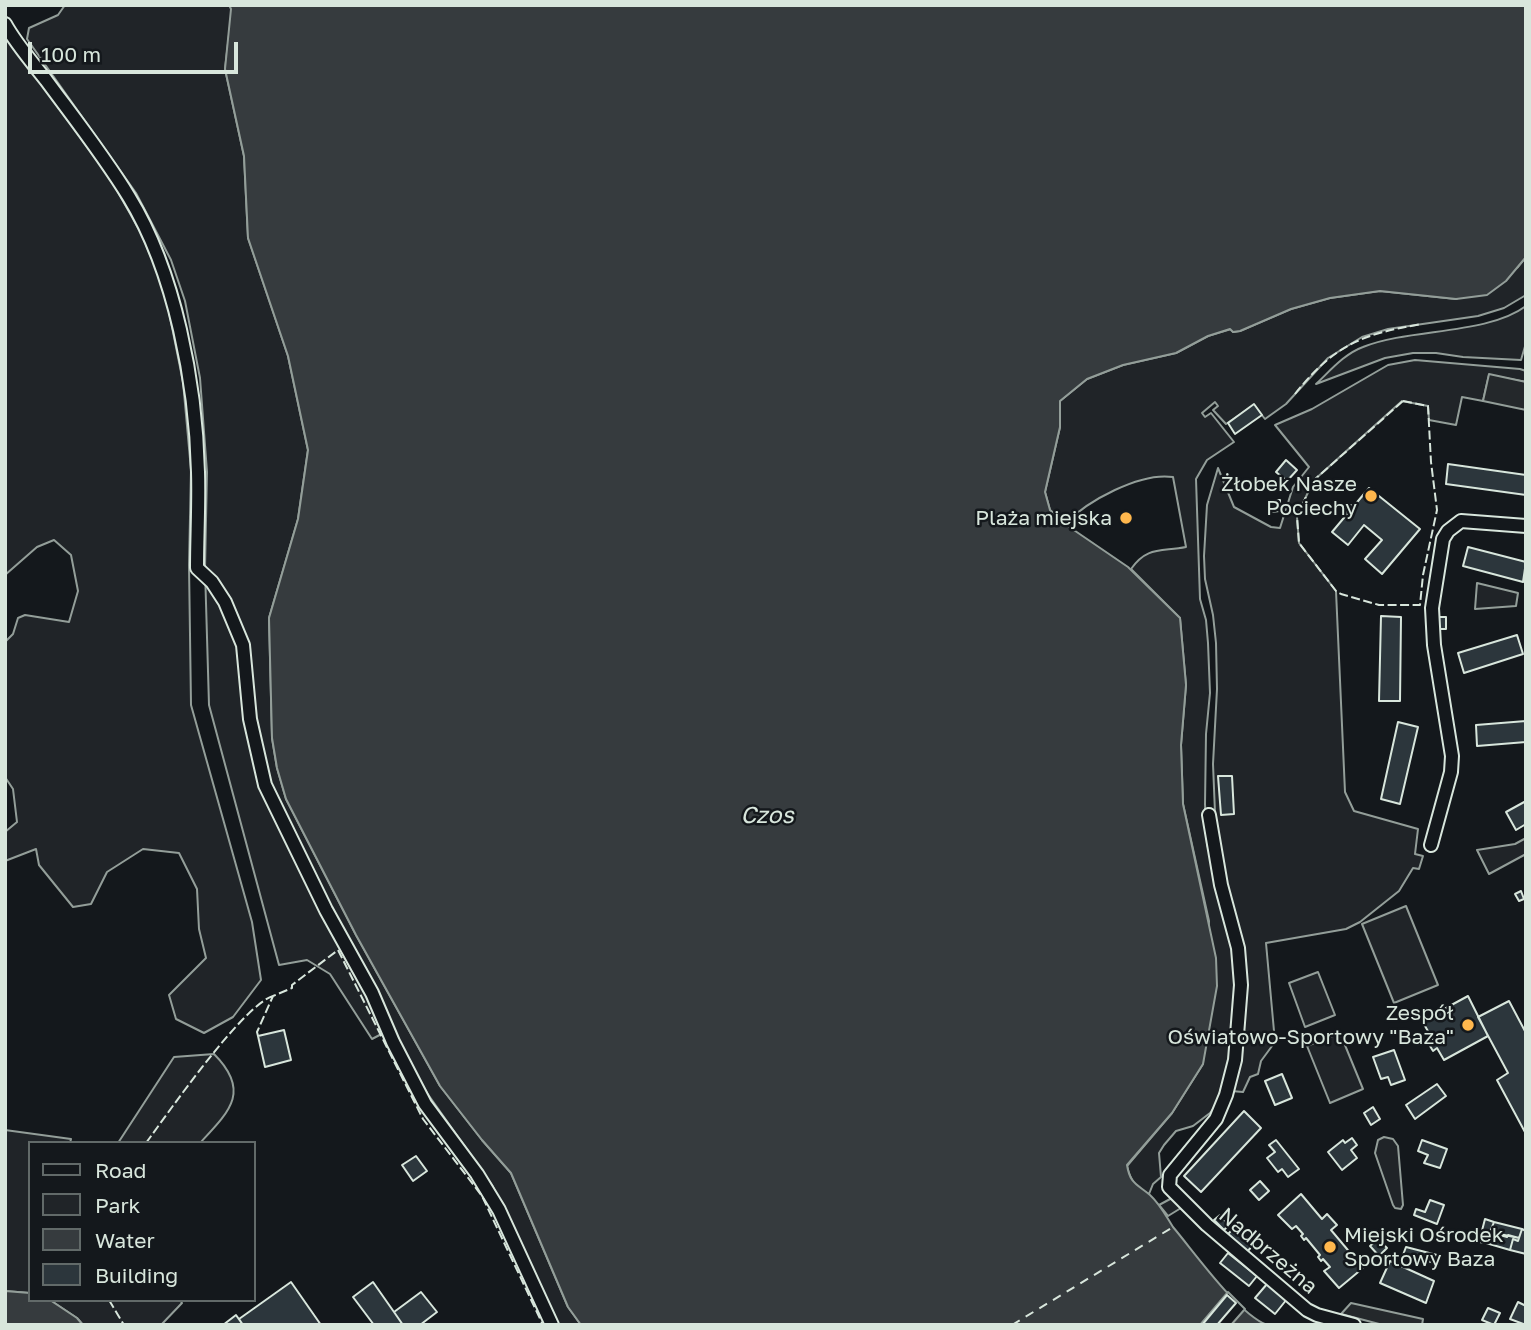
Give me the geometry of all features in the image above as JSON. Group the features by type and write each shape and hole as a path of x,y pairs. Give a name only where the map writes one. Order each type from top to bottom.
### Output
{"street":[{"path":"5,24 129,198 147,230 161,266 173,304 190,380 198,471 197,568 219,592 243,645 250,719 265,785 326,910 372,993 393,1042 425,1104 477,1174 499,1210 552,1325"},
{"path":"1431,845 1451,772 1452,756 1434,645 1432,608 1443,539 1454,525 1468,520 1526,526"},
{"name":"Nadbrzeżna","path":"1209,815 1221,885 1238,948 1241,985 1235,1060 1226,1096 1216,1119 1170,1175 1169,1187 1207,1225 1307,1310 1354,1325"}],"green space":[{"path":"65,5 229,5 232,9 225,69 244,156 248,238 288,356 308,450 298,519 269,618 272,738 277,768 286,799 356,935 440,1086 511,1173 568,1307 581,1325 559,1325 492,1185 427,1093 391,1029 372,1039 330,974 307,960 279,965 209,705 205,569 207,472 200,378 185,301 171,260 136,193 27,39 29,28 58,15"},
{"path":"5,35 110,178 141,233 168,307 183,382 191,470 191,705 252,922 261,980 233,1017 204,1033 176,1019 169,995 206,958 199,929 197,889 179,853 143,849 107,872 91,904 73,907 39,865 36,849 5,861 5,832 17,822 13,789 5,777 5,642 13,634 18,618 25,615 69,622 78,591 71,555 54,540 37,547 5,575"},
{"path":"1526,257 1526,295 1504,308 1478,316 1388,329 1362,337 1328,358 1286,404 1265,419 1254,405 1226,424 1213,410 1218,406 1215,402 1202,413 1205,417 1211,413 1234,442 1207,460 1196,479 1200,599 1206,620 1210,693 1206,734 1207,844 1229,928 1234,958 1235,994 1228,1065 1216,1105 1193,1126 1176,1131 1164,1145 1159,1153 1161,1177 1153,1184 1149,1194 1134,1183 1127,1166 1172,1113 1203,1064 1209,921 1183,804 1181,745 1186,685 1180,618 1131,569 1149,553 1186,547 1173,477 1145,479 1115,490 1087,506 1065,524 1050,510 1045,492 1060,427 1060,401 1087,379 1123,365 1176,353 1208,336 1231,329 1233,332 1240,331 1291,309 1330,298 1380,291 1456,299 1518,267"},
{"path":"1526,306 1526,343 1521,360 1413,353 1385,358 1316,384 1343,358 1363,347 1382,341 1491,322"},
{"path":"1415,360 1520,369 1526,371 1526,382 1489,375 1483,401 1462,397 1456,425 1429,420 1428,406 1402,401 1313,481 1297,517 1299,543 1336,591 1345,792 1354,811 1418,829 1415,854 1423,856 1419,869 1413,868 1399,891 1360,922 1346,929 1266,943 1275,1042 1261,1061 1258,1074 1250,1077 1243,1092 1231,1091 1245,1009 1216,837 1213,764 1217,689 1216,643 1205,579 1207,505 1218,468 1234,507 1271,527 1280,528 1293,487 1309,467 1275,425 1312,409 1388,365"},
{"path":"1477,583 1518,593 1516,606 1475,609"},
{"path":"1526,838 1526,854 1489,874 1477,850 1515,844"},
{"path":"1406,906 1438,985 1394,1003 1362,924"},
{"path":"1318,972 1335,1015 1305,1027 1289,983"},
{"path":"1340,1033 1363,1089 1330,1103 1307,1046"},
{"path":"214,1054 232,1079 234,1090 227,1111 202,1141 119,1141 174,1057"},
{"path":"5,1130 71,1139 28,1141 28,1293 5,1291"},
{"path":"1384,1137 1393,1139 1398,1146 1403,1205 1401,1209 1393,1205 1375,1153 1378,1140"},
{"path":"1172,1198 1181,1208 1168,1216 1159,1205"},
{"path":"53,1302 182,1303 161,1325 83,1325"}],"shaded area":[{"path":"1489,374 1526,382 1526,410 1483,401"},
{"path":"1351,1303 1423,1319 1422,1325 1383,1325 1341,1314"}],"water":[{"name":"Czos","path":"229,5 1526,5 1526,257 1506,281 1487,295 1456,299 1380,291 1330,298 1291,309 1240,331 1233,332 1230,329 1208,336 1176,353 1123,365 1087,379 1060,401 1060,427 1045,492 1050,510 1065,524 1128,567 1180,618 1186,685 1181,745 1183,804 1216,958 1217,986 1203,1064 1172,1113 1127,1165 1128,1171 1132,1180 1157,1202 1173,1227 1230,1296 1267,1325 581,1325 568,1307 511,1173 440,1086 356,935 286,799 277,768 272,738 269,618 298,519 308,450 288,356 248,238 244,156 225,69 231,9"},
{"path":"5,1291 28,1293 28,1302 53,1302 83,1325 5,1325"}],"pier":[{"path":"1228,1292 1245,1309 1231,1325 1200,1325"}],"building":[{"path":"1254,404 1262,415 1235,434 1228,423"},
{"path":"1286,460 1297,470 1287,481 1276,472"},
{"path":"1448,464 1526,475 1526,495 1446,484"},
{"path":"1369,488 1420,529 1382,574 1365,559 1382,540 1364,525 1348,545 1332,532 1348,513 1346,511 1351,505 1353,507"},
{"path":"1280,500 1280,511 1268,512 1268,501"},
{"path":"1468,547 1526,562 1523,582 1463,566"},
{"path":"1381,616 1401,617 1400,701 1379,701"},
{"path":"1439,617 1446,617 1446,629 1439,629"},
{"path":"1517,635 1523,654 1464,673 1458,653"},
{"path":"1526,721 1526,742 1477,746 1476,725"},
{"path":"1398,722 1418,727 1400,804 1381,799"},
{"path":"1218,776 1232,776 1234,814 1221,815"},
{"path":"1526,801 1526,824 1516,830 1506,812"},
{"path":"1521,891 1524,899 1519,901 1515,894"},
{"path":"1468,996 1488,1036 1444,1060 1437,1048 1433,1051 1430,1046 1435,1043 1422,1021"},
{"path":"1509,1001 1526,1033 1526,1134 1497,1080 1508,1073 1478,1017"},
{"path":"284,1030 291,1060 265,1067 258,1036"},
{"path":"1394,1050 1405,1080 1391,1085 1388,1077 1381,1079 1373,1057"},
{"path":"1282,1074 1292,1098 1275,1105 1265,1081"},
{"path":"1437,1084 1446,1096 1415,1119 1406,1105"},
{"path":"1373,1107 1380,1119 1371,1125 1364,1113"},
{"path":"1244,1111 1261,1128 1201,1192 1184,1176"},
{"path":"1352,1138 1357,1145 1351,1150 1357,1158 1342,1170 1328,1152 1343,1140 1345,1143"},
{"path":"1276,1140 1299,1169 1288,1177 1282,1169 1278,1172 1267,1158 1275,1152 1269,1145"},
{"path":"1422,1140 1447,1149 1440,1168 1424,1163 1428,1155 1418,1151"},
{"path":"416,1156 427,1171 413,1181 402,1165"},
{"path":"1260,1181 1269,1191 1259,1200 1250,1190"},
{"name":"Miejski Ośrodek Sportowy Baza","path":"1301,1194 1322,1219 1327,1214 1337,1225 1331,1230 1363,1268 1339,1288 1324,1271 1330,1267 1323,1259 1321,1261 1318,1257 1320,1255 1306,1238 1304,1240 1301,1236 1303,1234 1296,1226 1292,1229 1278,1215"},
{"path":"1430,1200 1444,1205 1437,1224 1414,1215 1416,1209 1425,1212"},
{"path":"1220,1215 1229,1225 1224,1230 1214,1220"},
{"path":"1485,1219 1494,1222 1486,1243 1479,1242"},
{"path":"1494,1222 1522,1229 1519,1238 1490,1232"},
{"path":"1235,1227 1253,1245 1247,1252 1228,1234"},
{"path":"1522,1229 1526,1231 1526,1254 1510,1250 1513,1239 1518,1241"},
{"path":"1490,1232 1519,1238 1518,1241 1513,1239 1510,1250 1486,1243"},
{"path":"1378,1239 1387,1248 1379,1256 1370,1246"},
{"path":"1406,1247 1437,1255 1435,1263 1403,1255"},
{"path":"1228,1253 1257,1276 1249,1286 1220,1263"},
{"path":"1390,1261 1434,1281 1426,1303 1380,1283"},
{"path":"291,1282 321,1325 243,1325 239,1319"},
{"path":"373,1282 403,1325 374,1325 353,1297"},
{"path":"1267,1284 1287,1299 1275,1314 1255,1298"},
{"path":"421,1292 437,1312 420,1325 403,1325 394,1312"},
{"path":"1227,1295 1236,1303 1217,1325 1202,1325"},
{"path":"1518,1302 1526,1306 1526,1325 1510,1319"},
{"path":"1488,1308 1500,1313 1494,1325 1482,1320"},
{"path":"236,1315 243,1325 223,1325"}],"ferry route":[{"path":"1012,1325 1173,1227"}],"fence":[{"path":"1295,394 1323,364 1351,344 1382,332 1422,324"},
{"path":"1403,401 1428,406 1437,510 1423,575 1420,605 1379,605 1336,591 1299,543 1297,517 1313,481 1403,401"},
{"path":"258,1036 257,1032 273,996 292,988 292,985 338,950 423,1119 482,1196 543,1325"},
{"path":"147,1141 225,1039 260,1004 273,996"},
{"path":"110,1302 124,1325"}],"place":[{"name":"Żłobek Nasze Pociechy","path":"1371,496"},
{"name":"Plaża miejska","path":"1126,518"},
{"name":"Zespół Oświatowo-Sportowy \"Baza\"","path":"1468,1025"},
{"name":"Miejski Ośrodek Sportowy Baza","path":"1330,1247"}]}
